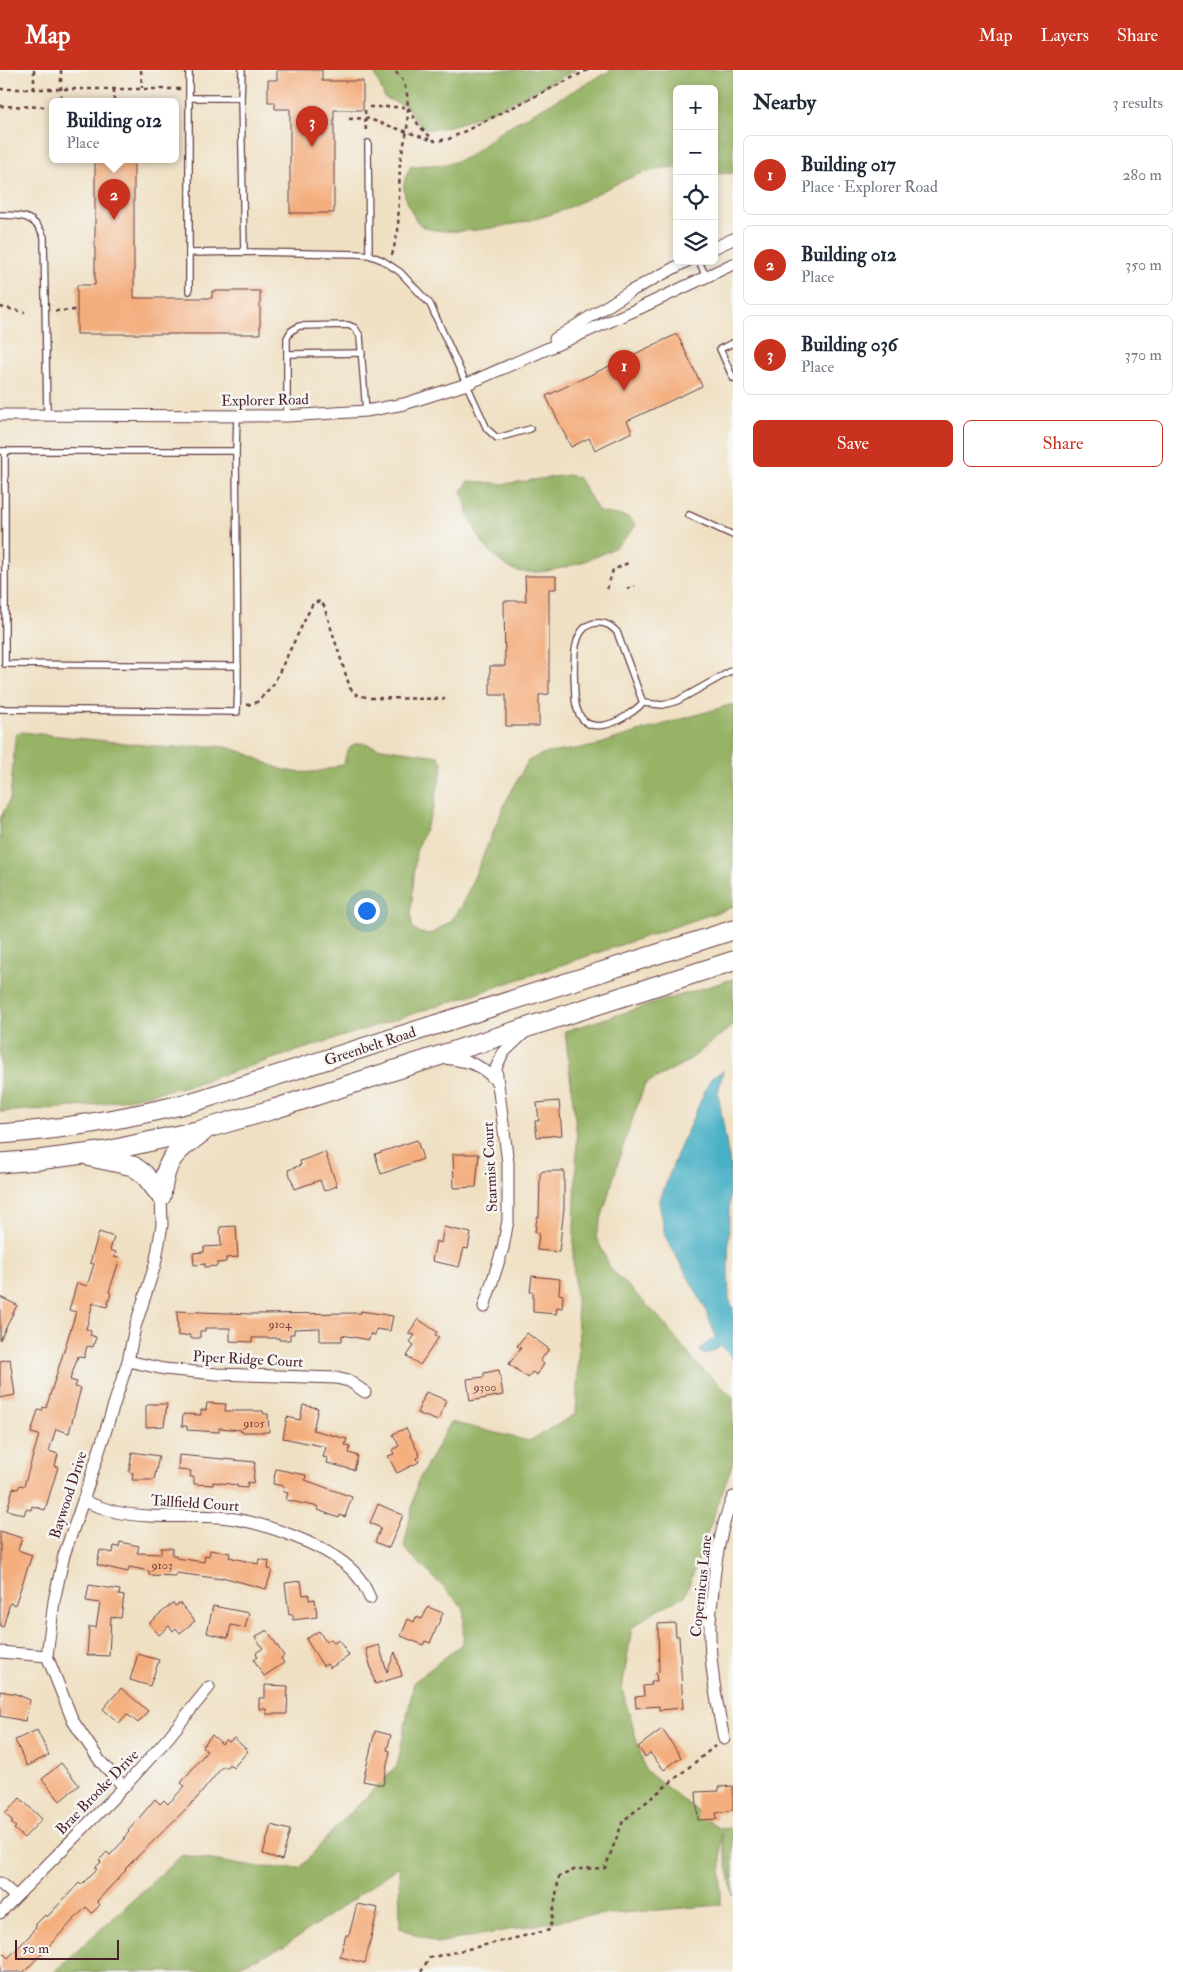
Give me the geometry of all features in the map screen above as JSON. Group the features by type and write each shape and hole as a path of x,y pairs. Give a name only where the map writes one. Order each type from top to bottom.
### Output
{"main road":[{"name":"Greenbelt Road","path":"0,1134 62,1128 142,1115 193,1102 733,930"},
{"name":"Greenbelt Road","path":"0,1162 107,1151 210,1128 733,961"},
{"path":"397,1038 407,1066"},
{"path":"161,1196 164,1174 170,1159 210,1128"},
{"path":"80,1155 133,1166 144,1174 161,1196"}],"street":[{"path":"718,246 733,239"},
{"name":"Explorer Road","path":"0,415 287,416 366,411 404,404 467,384 640,308 733,264"},
{"name":"Explorer Road","path":"522,360 631,291 680,265"},
{"name":"Starmist Court","path":"484,1307 503,1248 508,1220 508,1163 496,1068 503,1052 516,1039 538,1024"},
{"path":"437,1057 469,1061 486,1070 497,1082"},
{"name":"Baywood Drive","path":"124,1787 100,1761 73,1721 47,1656 58,1577 128,1361 159,1244 162,1224 161,1196"},
{"name":"Piper Ridge Court","path":"128,1361 164,1369 217,1374 336,1378 349,1381 365,1392"},
{"name":"Copernicus Lane","path":"724,1739 716,1700 710,1620 721,1536 733,1497"},
{"name":"Tallfield Court","path":"83,1501 116,1512 147,1515 220,1517 256,1524 283,1532 321,1550 350,1568 360,1579 370,1598"},
{"path":"0,1652 47,1656"},
{"name":"Brae Brooke Drive","path":"0,1913 124,1787 168,1738 209,1687"},
{"path":"0,1882 15,1896"}],"lane":[{"path":"189,70 189,292"},
{"path":"242,70 244,252"},
{"path":"189,98 241,98"},
{"path":"368,143 369,255"},
{"path":"0,215 14,215 32,219 41,229 44,237 47,416"},
{"path":"189,253 244,252 369,255 382,260 400,272 430,304 487,429 497,438 530,429"},
{"path":"700,265 706,277"},
{"path":"287,416 287,338 291,331 299,326 348,325 356,328 360,336 366,411"},
{"path":"733,343 720,349 733,378"},
{"path":"287,354 362,353"},
{"path":"0,709 237,712 237,416"},
{"path":"236,451 3,451 5,664 238,666"},
{"path":"689,515 733,535"},
{"path":"642,703 617,632 611,626 604,623 589,625 581,631 575,654 576,708 581,717 590,724 606,726 622,719 642,703 663,704 677,701 733,670"}],"path":[{"path":"34,70 34,89"},
{"path":"61,70 61,98"},
{"path":"141,70 142,89"},
{"path":"392,257 398,231 400,161 406,133 408,107 403,80 394,70"},
{"path":"349,118 366,118 406,133 435,141 449,139 588,70"},
{"path":"0,89 181,89"},
{"path":"114,89 114,98"},
{"path":"0,106 49,107"},
{"path":"369,107 408,107"},
{"path":"408,107 418,126 435,141"},
{"path":"365,110 368,143"},
{"path":"0,307 25,312"},
{"path":"54,311 77,310"},
{"path":"607,589 613,570 628,564"},
{"path":"627,589 635,586"},
{"path":"245,705 257,702 273,685 314,603 320,601 324,606 350,688 357,695 371,698 445,700"},
{"path":"421,1972 429,1958 550,1930 559,1877 576,1868 605,1868 623,1821 724,1739"}],"green space":[{"path":"373,70 576,70 499,108 454,125 436,129 424,128 414,119 408,107 385,98"},
{"path":"611,70 733,70 733,173 718,174 718,85 673,85 673,168 663,168 634,176 560,211 531,220 474,230 439,231 423,227 416,220 404,192 404,182 411,166 448,164 468,157 504,129"},
{"path":"568,475 579,478 599,512 628,517 636,525 624,540 615,547 579,563 549,571 522,572 502,563 493,555 478,535 462,490 469,481 504,484"},
{"path":"733,704 733,907 490,989 191,1085 89,1106 0,1112 0,819 10,799 17,734 21,732 172,748 216,746 242,752 270,765 293,772 319,771 344,763 347,751 354,744 363,743 375,747 438,756 442,763 442,772 434,807 416,852 411,912 412,927 420,933 431,934 452,920 462,906 506,801 528,761 542,754 595,746"},
{"path":"733,979 733,1025 688,1061 645,1084 625,1140 596,1236 610,1268 659,1317 693,1360 733,1397 733,1462 685,1596 653,1612 632,1628 622,1689 645,1770 720,1829 733,1828 733,1896 721,1833 721,1905 584,1916 437,1943 400,1928 399,1866 283,1947 225,1972 54,1972 182,1855 253,1867 300,1868 337,1826 397,1766 414,1682 463,1643 464,1608 404,1548 417,1483 451,1422 529,1441 576,1414 579,1341 573,1260 577,1137 565,1031"}],"water":[{"path":"723,1071 718,1093 730,1165 728,1274 729,1299 733,1308 733,1359 722,1346 704,1355 699,1349 716,1337 704,1306 665,1236 659,1202 679,1149 711,1078"}],"building":[{"path":"277,70 322,70 322,81 363,81 363,110 334,110 334,213 290,213 290,109 275,109 275,102 268,102 268,80 277,80"},
{"path":"95,163 134,163 134,298 212,298 212,291 260,291 260,334 77,334 77,285 95,285"},
{"path":"677,334 702,386 627,421 632,432 595,450 589,438 571,447 546,396"},
{"path":"525,576 556,576 556,589 549,589 549,694 539,695 539,726 506,726 506,695 490,695 490,666 505,666 504,601 526,601"},
{"path":"559,1101 562,1135 537,1137 535,1121 539,1121 537,1103"},
{"path":"417,1140 423,1159 381,1174 375,1154"},
{"path":"325,1152 337,1186 324,1191 320,1180 295,1189 288,1170 301,1165 300,1161"},
{"path":"453,1154 479,1154 476,1187 454,1188"},
{"path":"543,1171 564,1171 564,1208 559,1252 537,1250 539,1233 535,1232 537,1217 539,1217 540,1174"},
{"path":"236,1226 238,1257 226,1258 226,1262 217,1263 217,1266 205,1267 205,1264 194,1265 193,1253 204,1252 204,1247 221,1246 220,1227"},
{"path":"444,1227 471,1233 468,1249 464,1248 459,1267 432,1261 436,1241 441,1243"},
{"path":"99,1232 114,1237 110,1250 116,1252 114,1257 120,1258 109,1292 111,1293 107,1307 93,1303 86,1329 91,1331 90,1335 96,1337 93,1347 87,1346 84,1358 78,1356 70,1380 77,1382 75,1387 81,1388 69,1433 56,1429 49,1451 58,1454 55,1466 58,1467 45,1510 32,1506 31,1510 26,1509 24,1515 7,1510 13,1488 18,1489 20,1485 24,1486 39,1435 31,1433 38,1410 42,1411 43,1407 46,1408 76,1312 69,1310 77,1283 87,1286 94,1264 90,1263"},
{"path":"532,1276 560,1279 559,1294 563,1295 562,1308 557,1307 556,1314 533,1312 533,1292 530,1292"},
{"path":"0,1297 17,1305 0,1340"},
{"path":"177,1311 252,1314 361,1313 361,1311 393,1316 390,1331 376,1329 375,1335 370,1334 369,1340 342,1335 342,1341 320,1341 320,1328 294,1329 294,1334 290,1334 290,1340 252,1338 252,1342 230,1341 230,1328 205,1328 205,1331 200,1331 200,1338 190,1338 190,1335 178,1336"},
{"path":"418,1319 437,1332 435,1335 439,1337 420,1365 407,1356 414,1345 410,1342 415,1335 408,1334"},
{"path":"527,1333 549,1349 540,1361 544,1364 537,1375 532,1372 528,1378 509,1364 521,1348 517,1346"},
{"path":"10,1359 15,1395 0,1398 0,1361"},
{"path":"499,1370 503,1395 470,1401 467,1379 484,1377 484,1373"},
{"path":"426,1392 446,1400 438,1421 417,1413"},
{"path":"207,1403 226,1404 225,1411 263,1411 264,1414 268,1414 269,1432 241,1432 241,1430 219,1428 219,1432 187,1430 187,1426 182,1426 183,1414 201,1415 201,1410 206,1410"},
{"path":"150,1404 167,1404 164,1426 146,1427 146,1406"},
{"path":"303,1405 318,1408 313,1430 347,1439 345,1445 350,1447 349,1453 358,1456 354,1470 327,1463 328,1458 323,1457 326,1447 283,1438 287,1417 300,1420"},
{"path":"406,1428 420,1456 417,1458 419,1462 397,1473 388,1456 394,1454 392,1450 399,1446 393,1434"},
{"path":"132,1452 159,1456 154,1480 132,1480 133,1473 129,1472"},
{"path":"179,1455 255,1462 253,1483 248,1482 247,1488 213,1482 213,1485 194,1484 194,1477 190,1477 191,1471 178,1470"},
{"path":"276,1469 306,1475 305,1480 352,1497 345,1517 340,1515 339,1518 318,1510 319,1507 286,1500 288,1493 283,1492 284,1486 273,1484"},
{"path":"378,1504 403,1515 389,1548 375,1542 381,1528 370,1523"},
{"path":"0,1531 22,1538 18,1550 32,1555 15,1605 10,1603 3,1627 0,1626"},
{"path":"120,1542 139,1546 137,1553 161,1554 161,1548 172,1548 172,1555 176,1555 176,1558 204,1562 205,1555 209,1556 210,1550 230,1553 229,1557 258,1564 259,1559 269,1561 268,1569 272,1570 266,1589 222,1577 222,1579 176,1573 176,1576 149,1575 149,1571 129,1567 128,1572 97,1565 100,1550 113,1553 114,1546 119,1547"},
{"path":"301,1581 303,1595 309,1594 309,1600 315,1599 317,1617 293,1620 293,1614 289,1615 285,1583"},
{"path":"89,1585 120,1590 119,1595 124,1596 121,1618 111,1617 109,1656 87,1655 89,1627 96,1627 100,1603 86,1601"},
{"path":"173,1603 175,1606 180,1603 195,1621 180,1633 176,1628 173,1631 169,1626 159,1635 149,1623"},
{"path":"213,1606 249,1613 245,1628 231,1625 228,1638 207,1633"},
{"path":"428,1607 443,1613 430,1643 425,1641 423,1645 401,1636 408,1619 414,1622 416,1617 422,1619"},
{"path":"675,1623 676,1636 679,1636 683,1708 659,1710 659,1706 636,1708 635,1697 644,1696 643,1686 652,1685 651,1681 657,1681 656,1673 659,1672 658,1624"},
{"path":"267,1630 284,1656 281,1658 284,1663 264,1676 254,1660 258,1657 256,1653 263,1648 255,1637"},
{"path":"319,1631 326,1642 331,1639 334,1643 339,1640 349,1656 330,1668 327,1664 323,1666 306,1639"},
{"path":"379,1645 387,1672 395,1652 402,1676 375,1684 366,1649"},
{"path":"138,1654 159,1660 150,1686 130,1680"},
{"path":"265,1685 288,1686 287,1714 266,1714 266,1709 259,1709 259,1698 265,1698"},
{"path":"121,1688 148,1711 138,1723 127,1714 119,1723 103,1709"},
{"path":"0,1691 16,1694 30,1700 25,1721 0,1716"},
{"path":"662,1729 681,1757 664,1770 650,1753 645,1757 638,1747"},
{"path":"37,1730 49,1755 27,1766 15,1740"},
{"path":"375,1731 391,1735 387,1750 390,1751 383,1785 363,1781"},
{"path":"212,1735 222,1744 226,1739 229,1742 234,1738 248,1751 233,1768 229,1764 226,1768 223,1766 198,1797 125,1869 97,1901 100,1905 92,1913 86,1907 24,1972 0,1972 0,1950 8,1958 33,1932 36,1924 45,1915 47,1917 79,1883 81,1885 97,1869 95,1868 101,1862 99,1860 107,1852 110,1855 125,1839 128,1831 155,1799 160,1804 164,1800 168,1804 185,1786 181,1783 207,1751 202,1747"},
{"path":"61,1763 79,1785 60,1801 42,1779"},
{"path":"733,1786 733,1810 716,1813 717,1819 698,1820 696,1792 719,1791 719,1787"},
{"path":"20,1798 42,1819 24,1838 14,1829 16,1827 11,1823 13,1821 5,1814"},
{"path":"271,1825 290,1830 282,1860 263,1854"},
{"path":"357,1904 378,1908 365,1963 340,1957 346,1935 349,1935"}],"place":[{"name":"Building 036","path":"312,147"},
{"name":"Building 012","path":"114,220"},
{"name":"Building 017","path":"624,391"}]}
